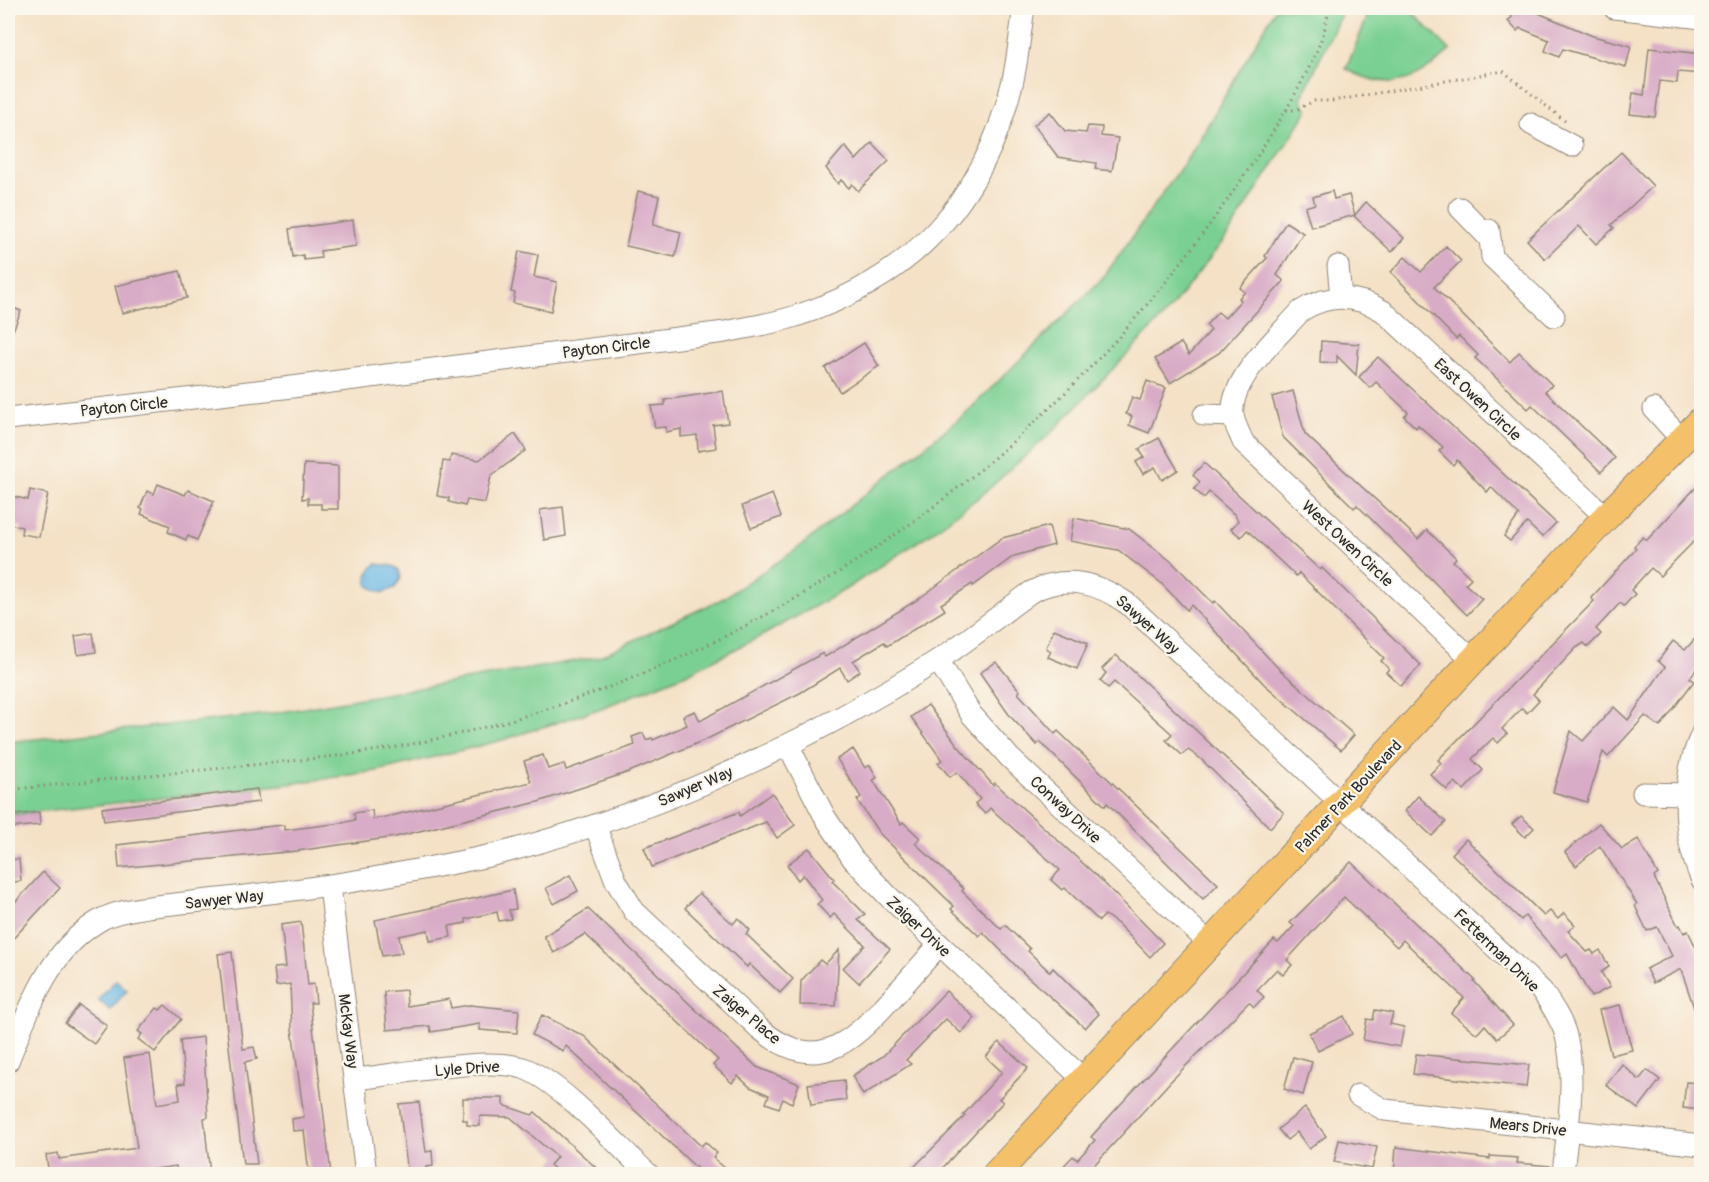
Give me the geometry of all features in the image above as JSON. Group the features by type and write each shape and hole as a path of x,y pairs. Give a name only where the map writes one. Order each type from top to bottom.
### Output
{"main road":[{"name":"Palmer Park Boulevard","path":"996,1174 1606,517 1701,420"}],"street":[{"name":"Payton Circle","path":"8,418 303,385 725,332 795,317 837,301 879,280 908,260 931,239 973,181 994,137 1012,84 1024,8"},
{"path":"1614,8 1701,18"},
{"path":"1531,124 1572,147"},
{"path":"1460,208 1490,235 1492,257 1554,316"},
{"path":"1204,415 1233,416 1239,386 1272,344 1307,307 1341,297 1338,266"},
{"name":"East Owen Circle","path":"1341,297 1353,297 1383,311 1606,517"},
{"path":"1654,409 1681,439"},
{"name":"West Owen Circle","path":"1233,416 1243,442 1254,454 1474,661"},
{"name":"Sawyer Way","path":"8,1061 45,975 72,942 107,917 180,904 330,887 502,852 595,825 696,786 788,745 866,703 938,660 1044,585 1063,582 1093,584 1109,590 1128,604 1341,802"},
{"name":"Conway Drive","path":"938,660 971,714 1010,758 1210,944"},
{"path":"1701,733 1690,766 1686,794 1689,845 1701,880"},
{"name":"Zaiger Drive","path":"788,745 825,817 853,859 939,945 1084,1080"},
{"path":"1643,793 1686,794"},
{"name":"Fetterman Drive","path":"1341,802 1542,992 1556,1012 1566,1035 1570,1090 1563,1174"},
{"name":"Zaiger Place","path":"595,825 616,880 634,911 760,1029 775,1041 791,1049 809,1052 845,1044 862,1031 939,945"},
{"name":"McKay Way","path":"330,887 366,1174"},
{"name":"Lyle Drive","path":"355,1080 487,1064 524,1068 558,1089 648,1174"},
{"name":"Mears Drive","path":"1358,1095 1385,1110 1701,1145"}],"path":[{"path":"8,790 325,758 426,741 526,714 621,682 741,628 823,582 882,544 971,477 1041,416 1104,354 1174,273 1220,211 1286,110 1319,42 1328,16 1328,8"},
{"path":"1286,110 1296,110 1314,101 1332,101 1503,71 1549,109 1563,116 1568,124"}],"green space":[{"path":"1276,8 1344,8 1301,99 1308,110 1230,232 1168,312 1051,433 983,494 931,533 846,589 686,674 599,709 499,741 377,771 289,784 8,815 8,742 270,714 598,657 722,599 797,549 965,414 1103,278 1192,152"},
{"path":"1371,8 1408,8 1450,50 1425,71 1401,81 1376,81 1346,69"}],"water":[{"path":"376,564 393,566 399,570 401,578 395,588 382,593 368,586 368,574"},
{"path":"116,980 127,990 110,1010 98,1000"}],"building":[{"path":"1503,8 1531,8 1593,36 1631,46 1626,67 1563,49 1559,57 1545,51 1549,40 1520,28 1517,31 1508,21 1512,17"},
{"path":"1649,48 1701,54 1701,74 1678,72 1677,83 1660,81 1655,117 1630,114 1633,93 1644,95"},
{"path":"1050,112 1065,131 1086,133 1088,126 1102,127 1101,136 1118,138 1112,171 1095,169 1096,163 1058,157 1034,125"},
{"path":"872,143 889,161 858,191 852,184 849,188 841,180 838,184 826,168 845,146 856,160"},
{"path":"1621,152 1653,186 1611,225 1614,228 1596,244 1579,226 1545,259 1527,240"},
{"path":"638,191 659,196 653,225 681,232 675,257 626,246"},
{"path":"1332,191 1334,199 1349,195 1355,215 1311,227 1305,207 1315,204 1313,197"},
{"path":"1366,202 1404,238 1392,252 1354,216"},
{"path":"353,220 356,246 320,251 321,258 304,260 303,255 293,257 289,229"},
{"path":"1286,222 1303,233 1277,275 1284,281 1219,353 1170,383 1155,359 1181,343 1189,355 1211,330 1206,325 1218,312 1225,318 1241,300 1239,298 1245,292 1240,288 1267,258 1265,256"},
{"path":"1446,246 1461,261 1434,287 1510,362 1519,352 1552,385 1545,391 1615,458 1601,472 1532,405 1528,409 1475,358 1478,355 1459,336 1456,339 1391,272 1405,257 1421,272"},
{"path":"519,251 538,255 534,277 557,282 551,311 513,303 515,293 511,292"},
{"path":"180,271 187,298 122,313 115,286"},
{"path":"8,306 21,311 8,343"},
{"path":"1321,341 1359,344 1356,375 1337,356 1337,363 1320,362"},
{"path":"864,343 879,366 840,392 825,368"},
{"path":"1378,357 1556,523 1542,537 1527,523 1510,541 1504,536 1519,515 1491,487 1487,492 1457,460 1453,465 1439,451 1443,447 1418,425 1416,428 1404,416 1408,412 1376,382 1370,388 1359,377"},
{"path":"1147,381 1166,388 1149,433 1129,425 1132,416 1126,414 1132,397 1140,400"},
{"path":"723,391 728,423 713,425 716,448 698,451 697,435 681,437 681,429 666,432 666,427 655,428 651,406 665,405 665,400"},
{"path":"1293,391 1305,434 1418,539 1427,530 1456,558 1453,561 1471,578 1465,584 1482,599 1467,615 1357,505 1354,508 1283,437 1272,397"},
{"path":"515,434 526,450 491,476 485,503 467,500 465,506 449,502 449,498 437,496 443,461 450,462 451,455 479,460"},
{"path":"1159,438 1178,470 1162,480 1155,467 1143,474 1136,462 1144,457 1139,449"},
{"path":"1204,463 1320,570 1322,568 1421,665 1401,686 1386,672 1389,669 1381,661 1384,658 1299,573 1296,576 1247,530 1241,537 1231,529 1238,521 1235,515 1209,492 1204,498 1194,489 1200,482 1193,475"},
{"path":"304,464 338,466 338,509 321,509 321,504 308,504 308,498 302,499"},
{"path":"1701,482 1701,534 1660,576 1651,568 1631,590 1635,594 1624,606 1620,603 1596,629 1601,634 1588,647 1584,643 1576,648 1533,694 1539,700 1527,713 1522,708 1502,729 1507,734 1498,743 1493,738 1472,759 1483,770 1464,790 1455,782 1447,790 1430,774 1441,763 1438,760 1594,601 1591,598 1636,549 1634,546 1643,537 1647,540"},
{"path":"158,484 185,495 188,490 214,501 197,540 188,536 186,540 168,532 170,526 141,514 143,509 140,508 147,491 154,494"},
{"path":"30,490 48,494 39,537 21,534 22,527 8,524 8,495 28,500"},
{"path":"772,494 781,517 751,528 742,506"},
{"path":"563,507 566,536 544,540 540,510"},
{"path":"1074,518 1129,529 1172,562 1213,603 1215,601 1279,669 1354,735 1341,750 1264,684 1191,605 1187,610 1161,583 1118,550 1070,541"},
{"path":"1049,526 1054,545 1014,556 973,586 972,584 941,604 945,610 887,646 884,642 853,661 860,671 847,680 840,668 800,693 707,739 629,772 538,802 395,837 297,851 119,868 117,845 273,826 285,825 285,830 342,823 355,820 354,813 372,810 373,819 391,816 531,782 524,761 543,755 548,769 564,764 566,770 635,745 632,737 643,733 646,740 652,738 653,740 687,725 683,716 695,711 700,721 823,653 825,657 917,600 1002,538"},
{"path":"1054,629 1088,643 1077,669 1048,657 1051,651 1046,648"},
{"path":"1701,632 1701,662 1690,678 1694,681 1660,727 1645,716 1608,757 1603,752 1587,802 1553,792 1571,731 1583,741 1614,707 1628,720 1665,667 1658,661 1673,641 1685,650"},
{"path":"93,633 96,652 78,655 75,636"},
{"path":"1116,655 1284,813 1270,828 1201,759 1188,750 1182,755 1166,740 1172,734 1114,682 1108,688 1100,681 1106,673 1102,669"},
{"path":"996,662 1020,691 1018,693 1055,734 1058,731 1218,884 1203,899 1107,803 1105,806 1040,742 1037,745 1010,716 980,673"},
{"path":"928,705 958,746 993,785 995,783 1099,878 1163,943 1150,957 1118,924 1105,915 1099,921 1065,888 1062,890 1051,880 1060,870 990,808 985,814 975,804 980,799 957,772 950,777 938,763 942,760 911,717"},
{"path":"853,749 865,768 870,765 877,778 873,780 901,824 903,822 920,838 915,843 964,889 962,891 1001,929 1005,925 1050,972 1053,968 1099,1014 1085,1028 1020,970 983,932 979,936 951,909 954,906 879,833 857,800 861,797 837,759"},
{"path":"257,789 259,802 104,821 102,808"},
{"path":"772,793 795,825 777,838 766,822 652,867 644,848 739,812 740,816"},
{"path":"1418,796 1446,822 1432,836 1405,811"},
{"path":"39,812 40,825 8,828 8,816"},
{"path":"1521,816 1534,828 1525,837 1512,824"},
{"path":"1599,823 1622,849 1638,839 1658,874 1654,877 1678,926 1680,925 1684,933 1688,931 1701,958 1701,1023 1699,1023 1681,969 1653,983 1646,969 1672,956 1657,927 1647,931 1635,906 1637,904 1600,846 1576,866 1565,852"},
{"path":"1466,839 1544,916 1550,911 1558,919 1564,913 1575,925 1568,931 1587,952 1591,950 1594,954 1600,950 1609,967 1601,972 1610,987 1591,997 1567,954 1562,958 1525,916 1521,920 1452,854"},
{"path":"809,848 834,879 832,881 865,914 858,920 890,949 859,983 843,968 865,945 834,914 830,918 817,904 822,900 803,875 798,880 787,865"},
{"path":"19,859 21,881 8,883 8,860"},
{"path":"1351,862 1475,980 1513,1025 1497,1039 1485,1025 1477,1034 1451,1013 1464,998 1403,940 1397,947 1344,897 1287,960 1292,965 1283,975 1277,969 1257,990 1264,997 1254,1007 1249,1002 1170,1082 1086,1174 1056,1174 1073,1156 1077,1160 1095,1140 1091,1137 1119,1106 1274,940 1278,943 1294,926 1290,923"},
{"path":"43,872 60,888 8,944 8,910"},
{"path":"570,875 578,891 554,904 546,888"},
{"path":"513,890 516,909 509,910 511,919 499,921 497,912 466,919 466,923 449,926 451,937 430,941 428,930 399,936 402,953 382,956 375,920"},
{"path":"699,893 733,924 738,918 750,930 746,934 793,979 780,993 749,964 747,967 685,908"},
{"path":"588,909 757,1067 799,1084 792,1103 783,1099 779,1108 766,1103 769,1095 750,1087 738,1076 732,1083 713,1065 718,1060 585,934 554,953 544,936"},
{"path":"301,922 308,985 314,984 316,1003 310,1003 331,1174 309,1174 304,1130 293,1131 292,1119 304,1117 292,1029 290,984 276,986 274,968 286,967 281,925"},
{"path":"839,950 836,1006 800,1005 801,981 820,960 825,964"},
{"path":"232,952 243,1049 254,1047 257,1059 245,1062 257,1164 243,1164 218,954"},
{"path":"406,990 407,1006 449,999 451,1008 470,1005 519,1010 517,1033 480,1030 480,1024 431,1032 430,1026 387,1030 384,992"},
{"path":"946,991 975,1018 961,1033 946,1019 906,1060 911,1064 863,1095 852,1076 883,1056"},
{"path":"79,1005 107,1026 94,1044 65,1023"},
{"path":"165,1005 181,1019 155,1052 138,1039 142,1034 138,1031 157,1008 160,1010"},
{"path":"1620,1005 1632,1050 1611,1055 1599,1010"},
{"path":"1375,1010 1393,1013 1390,1024 1404,1027 1400,1047 1363,1040 1367,1019 1373,1020"},
{"path":"542,1015 584,1036 701,1146 705,1142 717,1153 713,1158 732,1174 703,1174 566,1046 563,1051 532,1035"},
{"path":"1344,1016 1352,1034 1318,1051 1309,1033"},
{"path":"203,1037 208,1117 204,1118 210,1174 177,1174 176,1166 149,1170 149,1174 126,1174 126,1169 89,1174 49,1174 46,1155 58,1153 59,1159 137,1148 124,1058 150,1054 157,1104 180,1100 178,1084 185,1083 180,1040"},
{"path":"999,1042 1028,1068 999,1099 1003,1102 937,1174 907,1174 965,1116 963,1115 1002,1072 986,1057"},
{"path":"1416,1054 1529,1065 1526,1087 1413,1074"},
{"path":"1293,1057 1312,1062 1303,1095 1284,1089"},
{"path":"1622,1064 1639,1080 1647,1070 1660,1080 1638,1109 1606,1085"},
{"path":"844,1080 846,1100 811,1105 808,1084"},
{"path":"1686,1082 1701,1083 1701,1110 1683,1108"},
{"path":"463,1098 503,1098 503,1105 532,1115 535,1112 603,1174 561,1174 550,1165 557,1157 510,1117 480,1116 480,1126 467,1125 467,1120 463,1120"},
{"path":"419,1102 426,1152 432,1151 433,1166 426,1167 427,1174 408,1174 399,1104"},
{"path":"1305,1108 1326,1136 1309,1149 1297,1132 1287,1140 1278,1129"},
{"path":"1339,1140 1377,1147 1372,1169 1334,1162"},
{"path":"1396,1147 1490,1159 1490,1156 1518,1158 1517,1163 1550,1166 1549,1174 1413,1172 1413,1174 1394,1174"}]}
